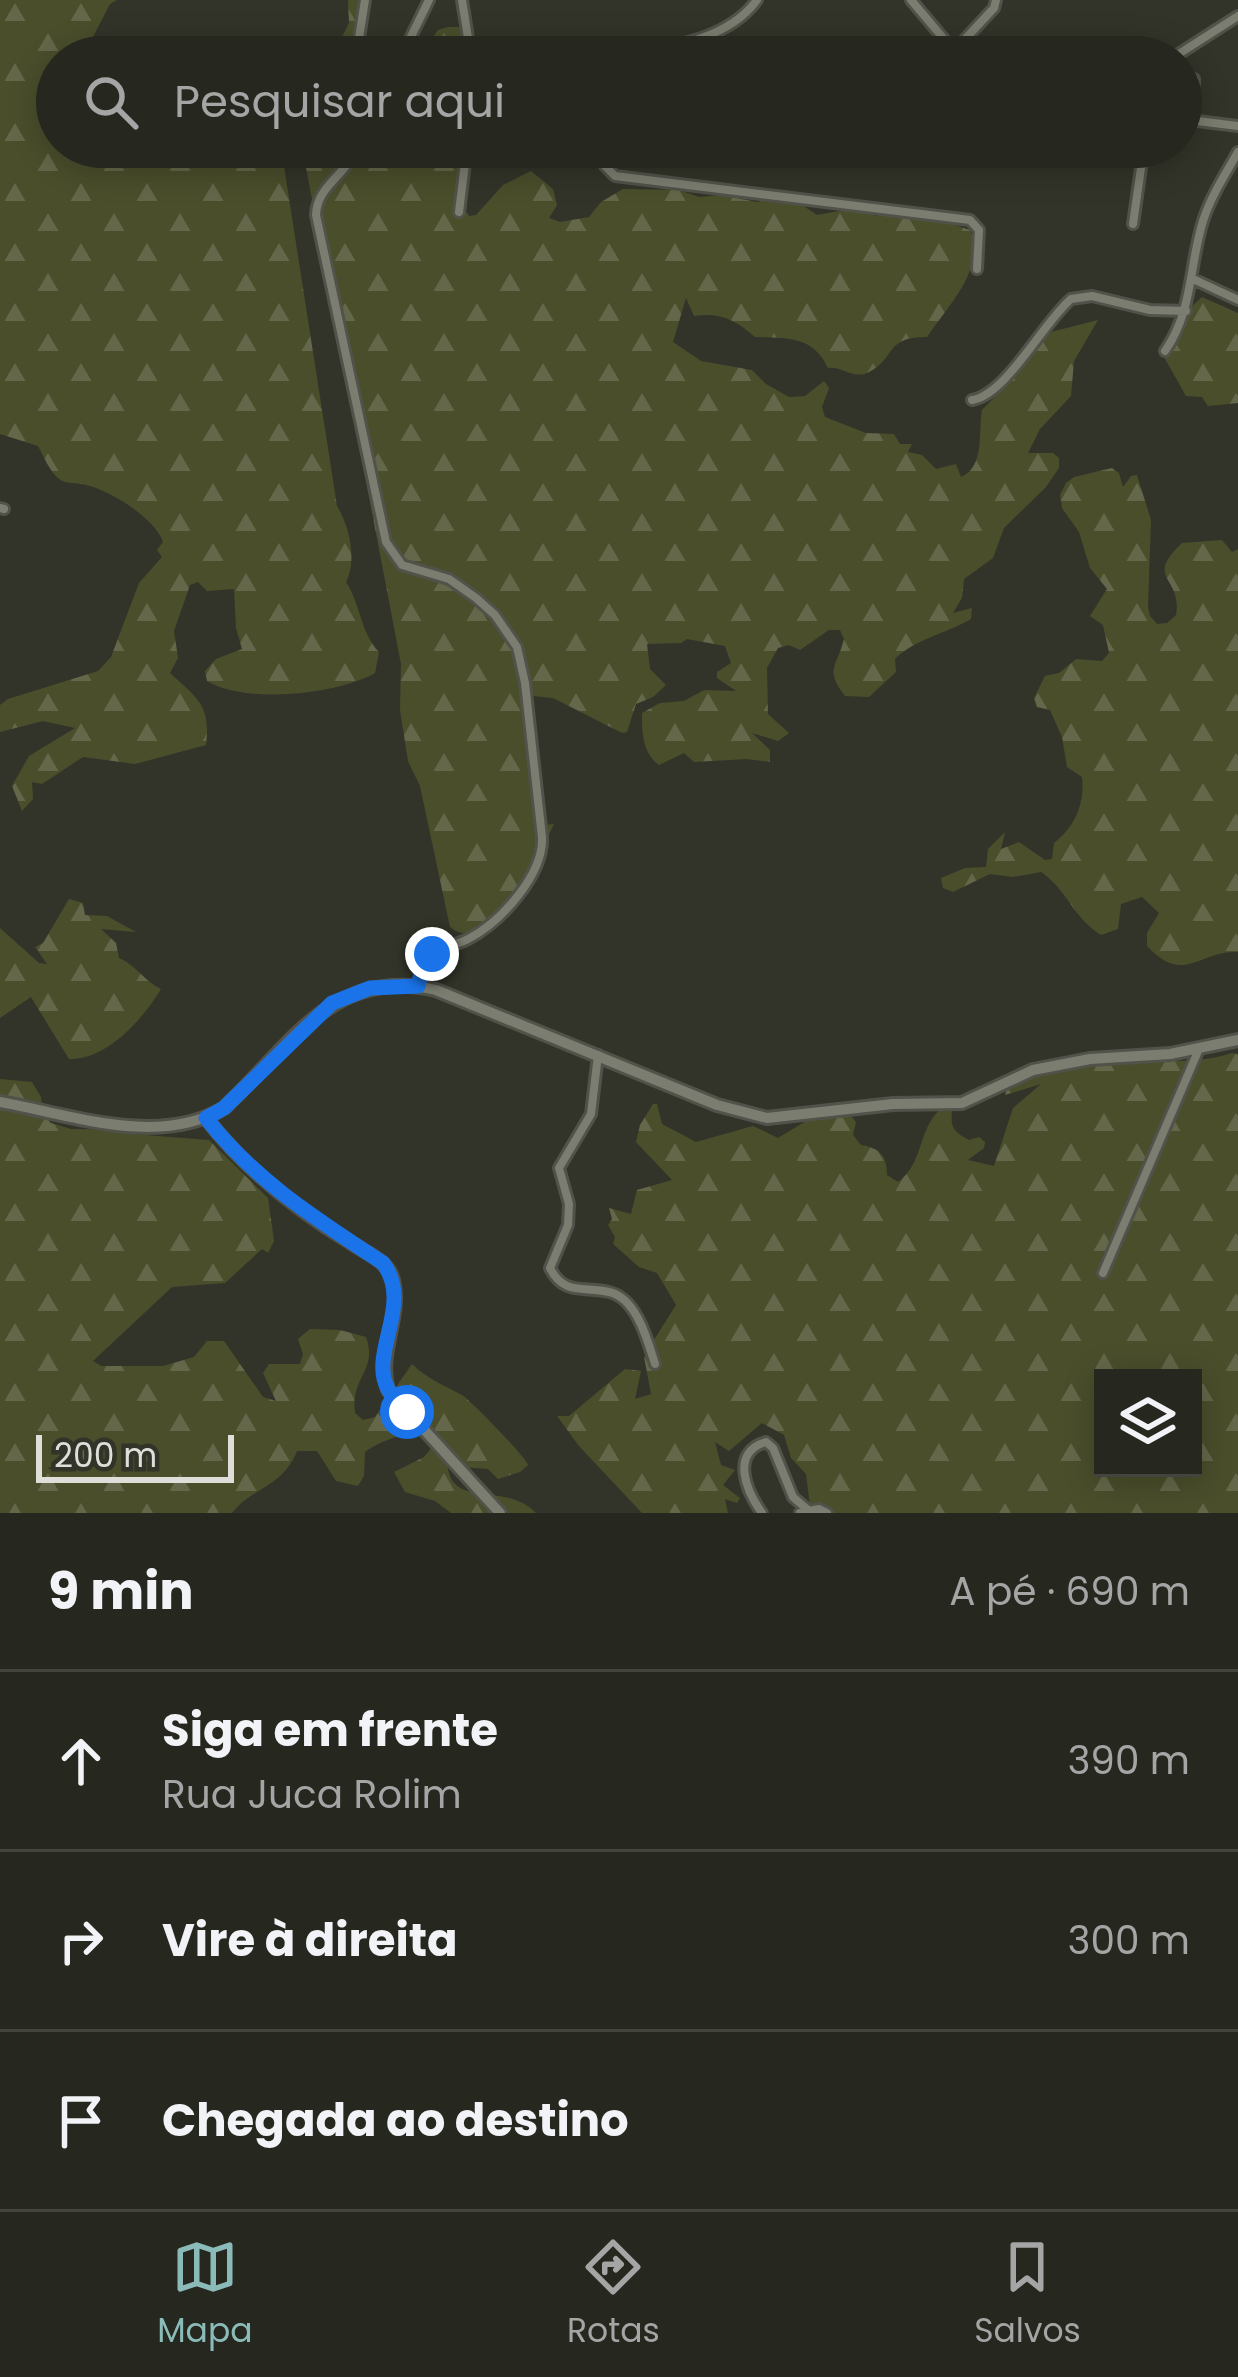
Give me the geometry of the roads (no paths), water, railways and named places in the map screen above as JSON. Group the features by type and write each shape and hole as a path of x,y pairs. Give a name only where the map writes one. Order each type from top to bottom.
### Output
{"street":[{"path":"359,36 365,0"},
{"path":"411,36 429,0"},
{"path":"462,0 468,36"},
{"path":"704,36 731,25 757,0"},
{"path":"911,0 941,36"},
{"path":"967,36 997,0"},
{"path":"1202,39 1238,16"},
{"path":"1202,121 1238,126"},
{"path":"1165,351 1186,311 1203,221 1238,152"},
{"path":"346,168 320,196 316,215 386,542 402,565 448,579 476,598 495,615 517,647 542,837 542,857 536,869 506,907 483,930 432,954 424,962 418,986"},
{"path":"459,212 464,168"},
{"path":"607,168 607,172 970,220 979,230 977,269"},
{"path":"1132,224 1141,168"},
{"path":"1193,279 1238,300"},
{"path":"972,400 985,398 1001,386 1020,356 1071,299 1092,296 1150,310 1186,311"},
{"path":"0,1102 97,1124 166,1124 206,1118 224,1108 332,1003 370,988 418,986 502,1015 717,1105 767,1118 860,1106 962,1102 1033,1070 1090,1059 1170,1054 1238,1040"},
{"path":"1103,1274 1200,1047"},
{"path":"598,1055 591,1114 559,1168 569,1204 568,1225 550,1268 572,1289 610,1292 627,1305 655,1364"},
{"path":"206,1118 278,1192 383,1263 392,1276 394,1297 385,1365 388,1390 500,1513"},
{"path":"762,1513 744,1469 745,1454 766,1442 804,1511 827,1513"}]}
